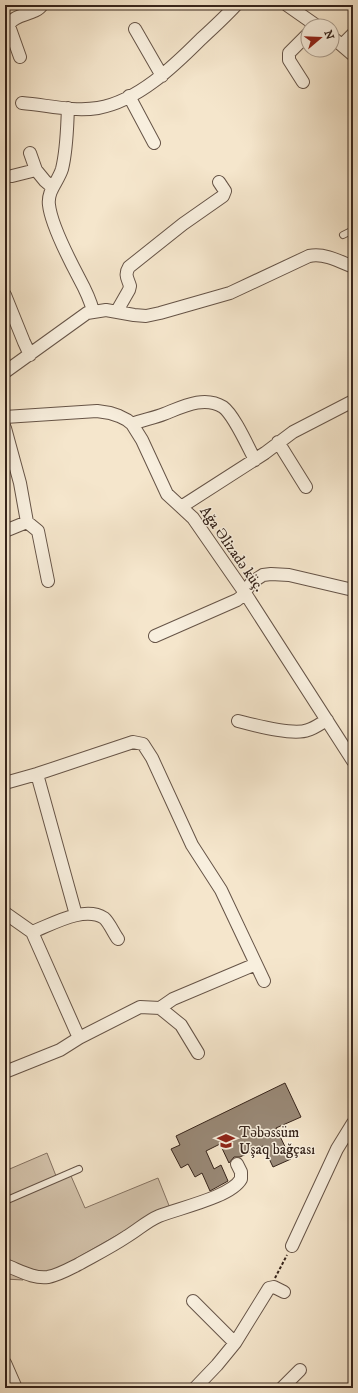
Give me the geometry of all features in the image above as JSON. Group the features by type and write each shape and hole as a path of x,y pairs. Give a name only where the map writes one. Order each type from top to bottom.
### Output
{"street":[{"path":"20,57 9,26 10,23 12,20 34,12 42,5"},
{"path":"22,103 85,109 99,108 115,103 162,76 236,5"},
{"path":"287,5 302,18"},
{"path":"135,29 162,76"},
{"path":"353,34 342,45 353,55"},
{"path":"300,42 289,53 289,60 303,82"},
{"path":"129,96 154,143"},
{"path":"68,108 62,170 48,197 51,215 78,277 87,293 93,312"},
{"path":"30,153 36,170 52,187"},
{"path":"12,176 36,170"},
{"path":"117,311 130,286 126,276 126,271 129,267 183,224 223,196 225,191 219,182"},
{"path":"5,372 78,319 93,312 106,310 146,316 160,313 209,300 243,288 309,256 324,256 353,266"},
{"path":"5,295 30,355"},
{"path":"181,507 255,460 293,432 353,401"},
{"path":"132,424 187,404 198,402 212,403 223,407 230,416 255,460"},
{"name":"Ağa Əlizadə küç.","path":"5,417 97,411 119,416 132,424 142,440 167,494 193,518 245,592 353,761"},
{"path":"5,428 20,483 27,522 38,531 48,581"},
{"path":"278,442 306,487"},
{"path":"5,530 27,522"},
{"path":"155,636 241,597 252,582 263,575 279,574 353,590"},
{"path":"238,721 290,732 300,732 308,731 327,720"},
{"path":"5,783 133,742 143,744 152,758 192,844 222,890 264,981"},
{"path":"37,774 76,915"},
{"path":"5,913 32,932 79,1038"},
{"path":"32,932 76,915 91,914 105,919 118,939"},
{"path":"160,1008 173,999 256,964"},
{"path":"5,1072 60,1050 79,1038 140,1007 160,1008 181,1025 198,1053"},
{"path":"292,1246 337,1149 353,1123"},
{"path":"5,1265 32,1276 41,1277 49,1277 66,1271 118,1243 147,1222 201,1202 234,1187 241,1179 241,1172 237,1164"},
{"path":"195,1388 235,1343 269,1288 279,1290"},
{"path":"193,1301 235,1343"},
{"path":"5,1362 16,1388"},
{"path":"282,1388 300,1370"}],"lane":[{"path":"343,235 353,230"},
{"path":"5,1201 79,1169"}],"path":[{"path":"279,1290 276,1276 292,1246"}],"shaded area":[{"path":"47,1153 58,1181 71,1176 85,1208 158,1178 170,1208 149,1217 52,1272 43,1272 27,1268 23,1280 5,1279 5,1171"}],"building":[{"path":"285,1083 301,1117 276,1128 291,1159 273,1167 263,1146 240,1157 234,1157 229,1163 220,1144 206,1151 214,1169 221,1165 228,1181 210,1191 202,1173 195,1177 188,1164 181,1168 171,1149 180,1145 176,1136"}],"place":[{"name":"Təbəssüm Uşaq bağçası","path":"226,1141"}]}
